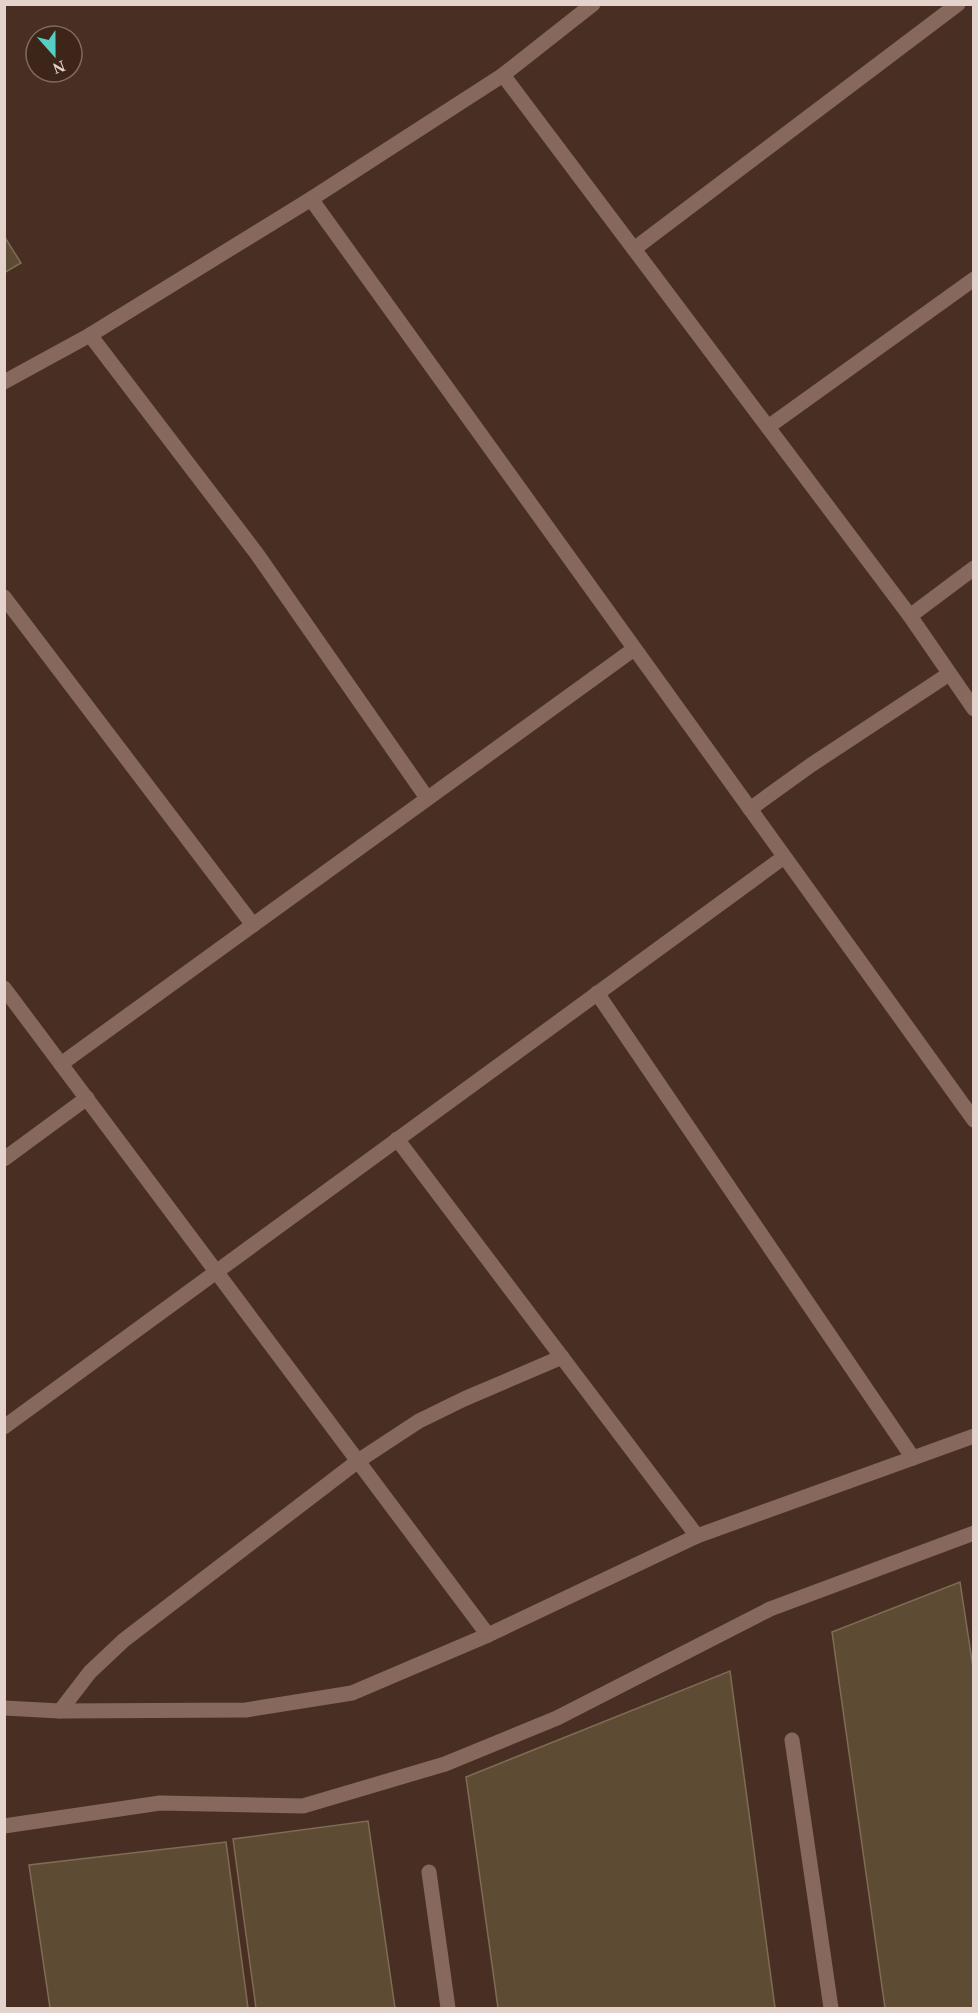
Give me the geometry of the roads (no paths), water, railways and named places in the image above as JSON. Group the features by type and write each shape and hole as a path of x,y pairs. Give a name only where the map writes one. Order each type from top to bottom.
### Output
{"street":[{"path":"4,382 90,335 311,199 502,75 593,4"},
{"path":"634,249 958,4"},
{"path":"502,75 910,616 974,710"},
{"path":"311,199 974,1120"},
{"path":"768,427 974,279"},
{"path":"90,335 257,554 427,798"},
{"path":"910,616 974,568"},
{"path":"4,597 253,925"},
{"path":"61,1064 634,649"},
{"path":"750,809 811,765 949,674"},
{"path":"4,1427 784,857"},
{"path":"4,988 488,1635"},
{"path":"597,993 913,1458"},
{"path":"4,1159 87,1098"},
{"path":"397,1140 697,1536"},
{"path":"60,1711 90,1672 124,1640 358,1461 419,1421 562,1357"},
{"path":"4,1708 60,1711 246,1710 352,1693 488,1635 697,1536 974,1437"},
{"path":"4,1826 160,1803 303,1806 445,1764 557,1718 770,1609 974,1533"},
{"path":"792,1740 831,2008"},
{"path":"429,1872 448,2008"}]}
